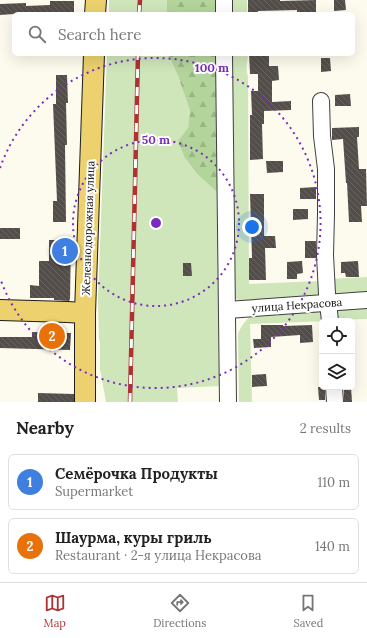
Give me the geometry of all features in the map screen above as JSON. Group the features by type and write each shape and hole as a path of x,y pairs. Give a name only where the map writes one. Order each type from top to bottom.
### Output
{"main road":[{"path":"95,12 96,0"},
{"name":"Железнодорожная улица","path":"85,402 84,313 94,56"},
{"path":"0,310 84,313"}],"street":[{"path":"224,0 224,12"},
{"path":"224,56 228,402"},
{"path":"322,101 322,136 326,169 325,255 330,318"},
{"name":"улица Некрасова","path":"227,310 367,300"},
{"path":"334,390 335,402"}],"green space":[{"path":"109,0 167,0 167,12 109,12"},
{"path":"167,0 220,0 220,12 167,12"},
{"path":"227,0 247,0 247,12 227,12"},
{"path":"107,56 169,56 178,76 190,111 185,158 197,174 219,194 220,386 177,388 178,402 106,402 100,369 98,301"},
{"path":"169,56 220,56 219,194 197,174 185,158 178,141 188,128 190,111 178,76"},
{"path":"227,56 248,56 249,284 321,281 322,296 241,301 236,299 233,293"},
{"path":"367,277 367,292 330,293 330,279"},
{"path":"367,307 367,319 335,318 335,309"},
{"path":"328,309 329,318 319,318 319,321 250,324 252,402 239,402 238,334 246,320 254,314"}],"building":[{"path":"248,0 316,0 316,12 297,12 297,10 248,12"},
{"path":"334,0 345,0 346,10 334,11"},
{"path":"50,1 74,1 74,12 12,12 12,14 0,15 0,4 26,3 26,6 50,5"},
{"path":"249,56 269,56 269,66 278,66 279,80 272,81 272,102 291,101 291,110 264,111 264,124 262,124 263,159 250,160 250,115 252,115 251,91 258,91 258,74 250,74"},
{"path":"321,58 330,58 331,71 321,72"},
{"path":"56,75 67,75 67,145 65,145 66,222 53,222 53,201 57,201 53,104 56,104"},
{"path":"350,94 351,106 335,106 335,95"},
{"path":"359,127 359,137 357,137 359,169 366,169 367,206 361,206 362,222 349,222 343,139 332,140 332,128"},
{"path":"266,161 283,161 283,172 267,173"},
{"path":"316,187 316,199 300,199 300,188"},
{"path":"250,194 264,194 264,236 275,236 276,248 265,248 266,280 249,280 249,258 252,258"},
{"path":"293,209 308,209 308,219 293,220"},
{"path":"0,228 20,228 20,239 0,239"},
{"path":"49,240 71,240 69,301 54,300 54,298 30,298 30,285 39,286 39,261 49,261"},
{"path":"305,241 316,241 316,258 305,258"},
{"path":"302,261 303,273 297,274 297,279 287,279 287,262"},
{"path":"358,261 359,277 346,277 345,273 341,273 341,262"},
{"path":"183,263 191,263 192,276 183,276"},
{"path":"261,325 312,325 313,342 300,343 300,335 271,337 271,347 254,348 253,339 261,339"},
{"path":"32,332 71,333 70,350 0,348 0,337 32,337"},
{"path":"266,374 267,386 252,387 252,375"},
{"path":"318,387 319,390 325,390 325,400 319,400"},
{"path":"344,390 351,390 352,402 344,402"},
{"path":"38,393 74,394 74,402 38,402"}],"railway":[{"path":"139,12 140,0"},
{"path":"130,402 138,56"}],"place":[{"name":"Семёрочка Продукты","path":"65,251"},
{"name":"Шаурма, куры гриль","path":"52,336"}]}
